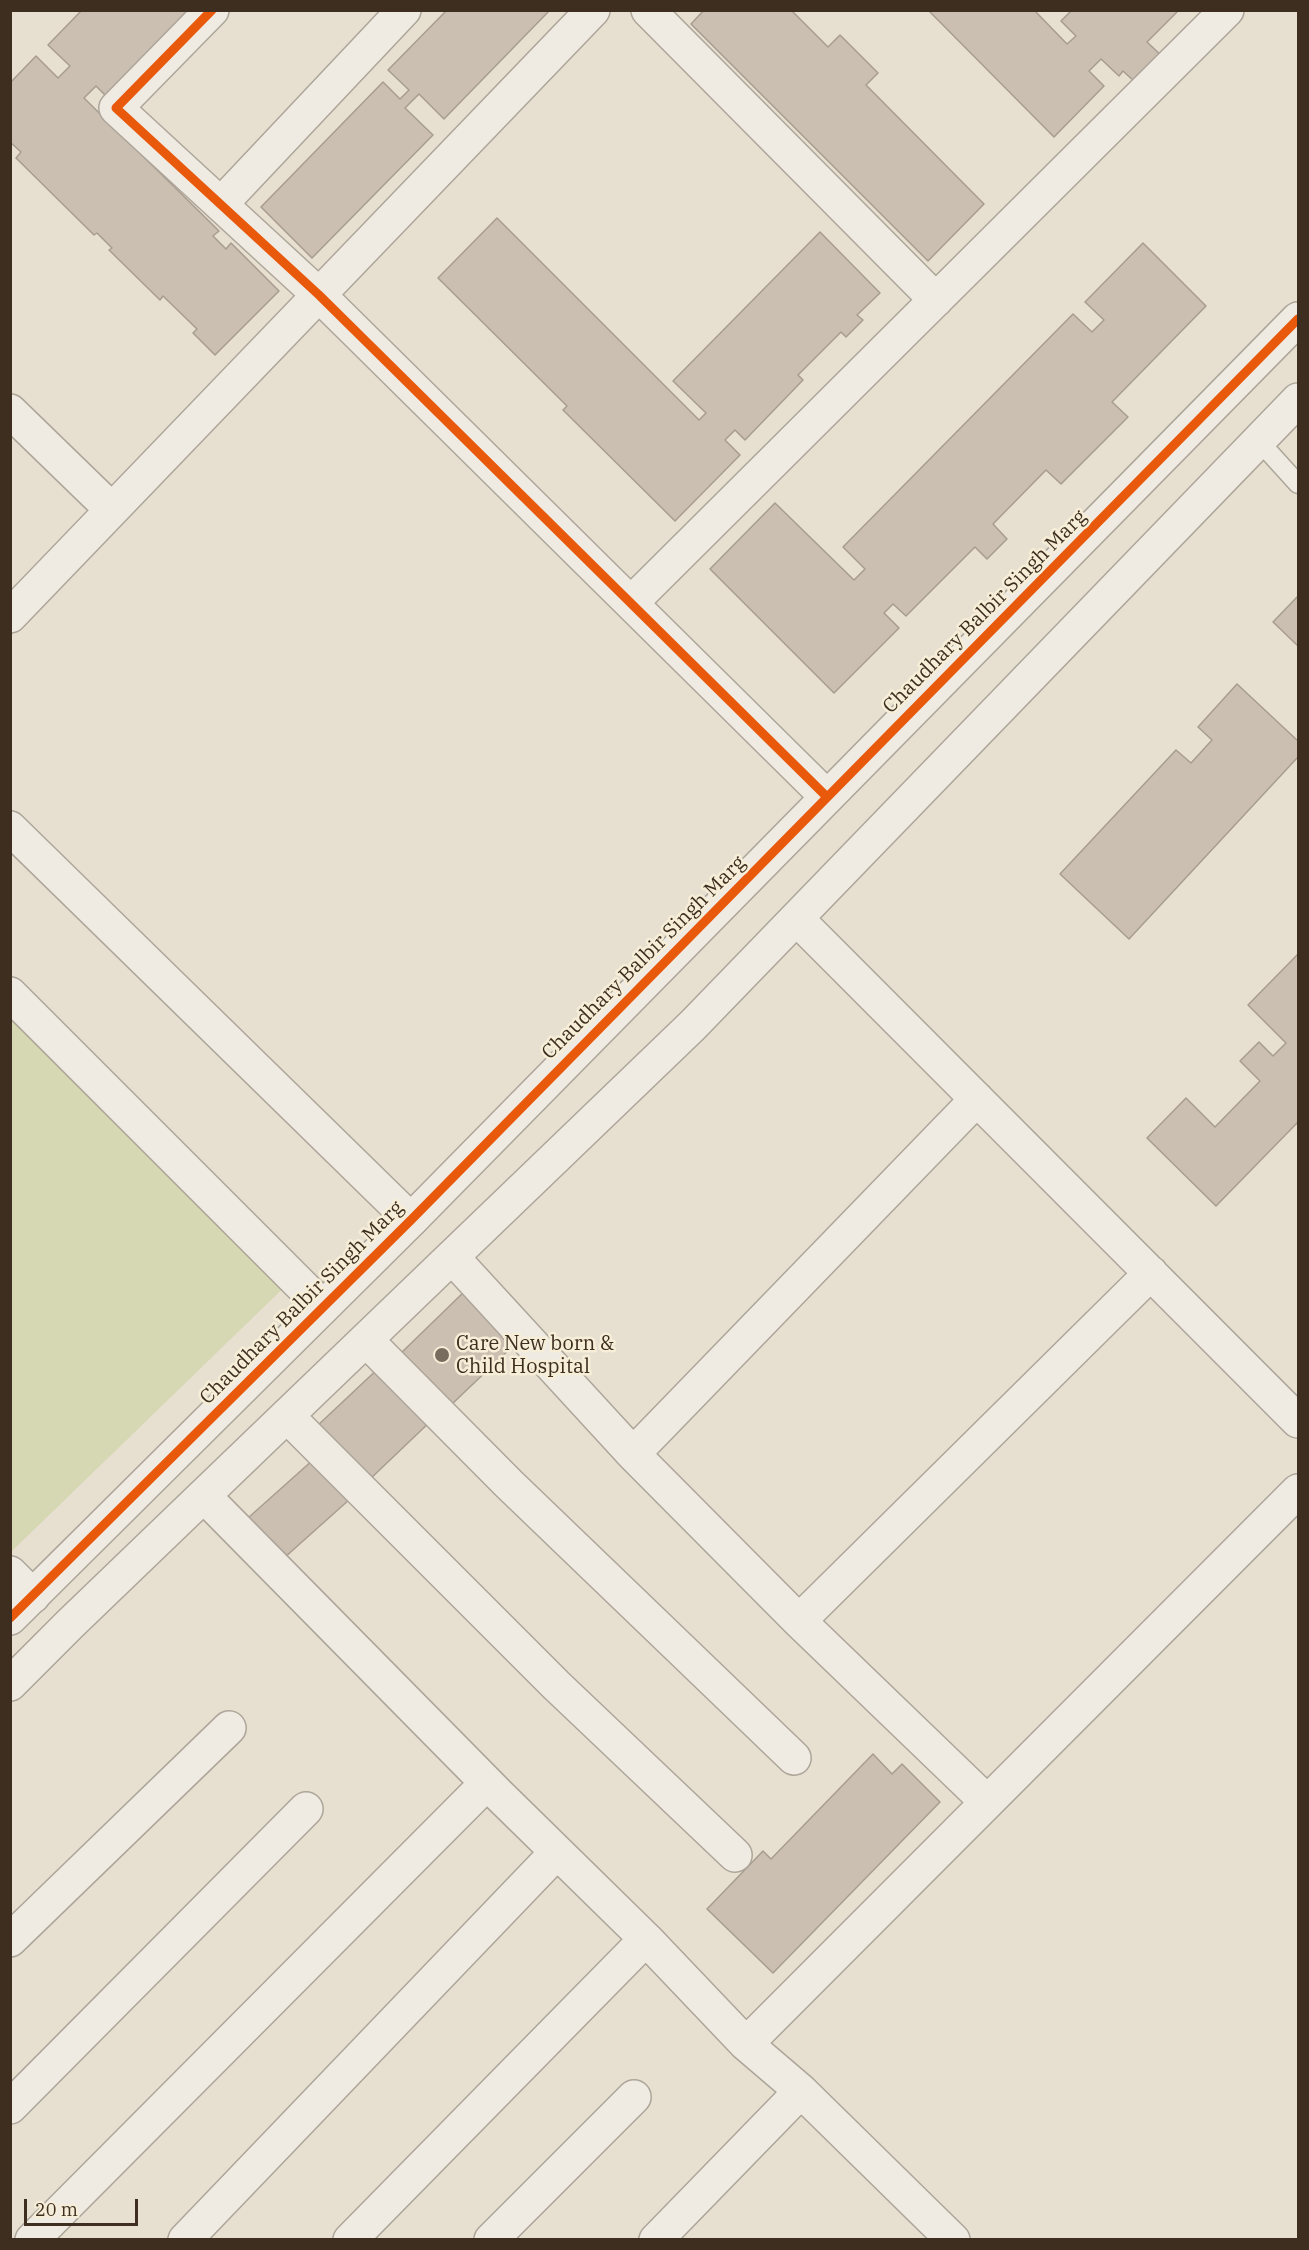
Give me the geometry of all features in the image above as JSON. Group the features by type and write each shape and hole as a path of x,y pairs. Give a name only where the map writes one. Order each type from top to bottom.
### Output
{"street":[{"path":"212,10 116,108 319,295 827,797"},
{"path":"221,204 404,10"},
{"path":"10,616 593,10"},
{"path":"648,10 936,300"},
{"path":"631,603 1227,10"},
{"name":"Chaudhary Balbir Singh Marg","path":"22,1607 411,1220 1299,319"},
{"path":"10,1684 693,1025 1299,400"},
{"path":"12,417 112,510"},
{"path":"10,828 411,1220"},
{"path":"797,919 1299,1421"},
{"path":"10,994 322,1307"},
{"path":"633,1454 977,1099"},
{"path":"452,1257 633,1454 799,1621 987,1802"},
{"path":"799,1621 1151,1273"},
{"path":"366,1340 509,1484 794,1758"},
{"path":"287,1416 556,1685 735,1855"},
{"path":"746,2044 1299,1491"},
{"path":"204,1496 646,1939 746,2044 801,2091 953,2240"},
{"path":"10,1573 22,1607"},
{"path":"10,1940 229,1728"},
{"path":"32,2240 488,1783"},
{"path":"10,2107 306,1809"},
{"path":"186,2240 558,1852"},
{"path":"350,2240 646,1939"},
{"path":"656,2240 801,2091"},
{"path":"491,2240 634,2097"}],"lane":[{"path":"1258,441 1299,484"}],"green space":[{"path":"11,978 300,1272 11,1552"}],"building":[{"path":"82,10 188,10 191,14 108,98 96,86 84,98 219,231 213,236 226,249 231,243 279,291 215,355 193,333 197,329 163,296 160,300 109,250 112,248 97,233 94,235 16,158 21,152 10,142 10,83 36,56 58,78 70,66 48,45"},
{"path":"447,10 550,10 444,119 419,94 405,108 433,135 312,258 261,207 383,82 400,99 409,90 388,70"},
{"path":"704,10 791,10 828,47 840,35 878,73 866,85 984,204 928,261 691,24"},
{"path":"928,10 1034,10 1067,44 1076,36 1061,21 1072,10 1179,10 1147,42 1163,57 1137,84 1123,71 1119,76 1101,59 1089,71 1104,86 1054,137"},
{"path":"497,218 699,420 706,413 673,381 820,232 880,293 857,315 863,320 846,337 841,332 798,375 803,380 745,440 735,430 725,440 740,455 675,521 563,410 567,406 438,278"},
{"path":"1143,243 1206,306 1112,402 1128,417 1061,484 1046,470 993,524 1007,539 987,559 975,547 906,616 893,604 884,613 899,628 834,693 710,569 775,503 854,580 865,569 843,547 1073,314 1092,332 1104,320 1085,302"},
{"path":"1298,596 1298,646 1273,622"},
{"path":"1237,684 1298,741 1298,757 1129,939 1060,874 1176,750 1191,763 1212,740 1198,727"},
{"path":"1298,954 1298,1122 1216,1206 1147,1138 1186,1098 1215,1127 1260,1081 1240,1061 1259,1042 1273,1056 1286,1043 1248,1005"},
{"path":"467,1289 518,1341 450,1406 400,1354"},
{"path":"383,1364 434,1418 368,1481 316,1427"},
{"path":"314,1459 350,1499 284,1558 248,1518"},
{"path":"873,1754 892,1774 902,1764 940,1802 773,1973 707,1909 763,1851 771,1859"}],"cycle path":[{"path":"212,10 116,108 319,295 827,797"},
{"path":"10,1618 411,1220 1298,319"}],"place":[{"name":"Care New born & Child Hospital","path":"442,1355"}]}
